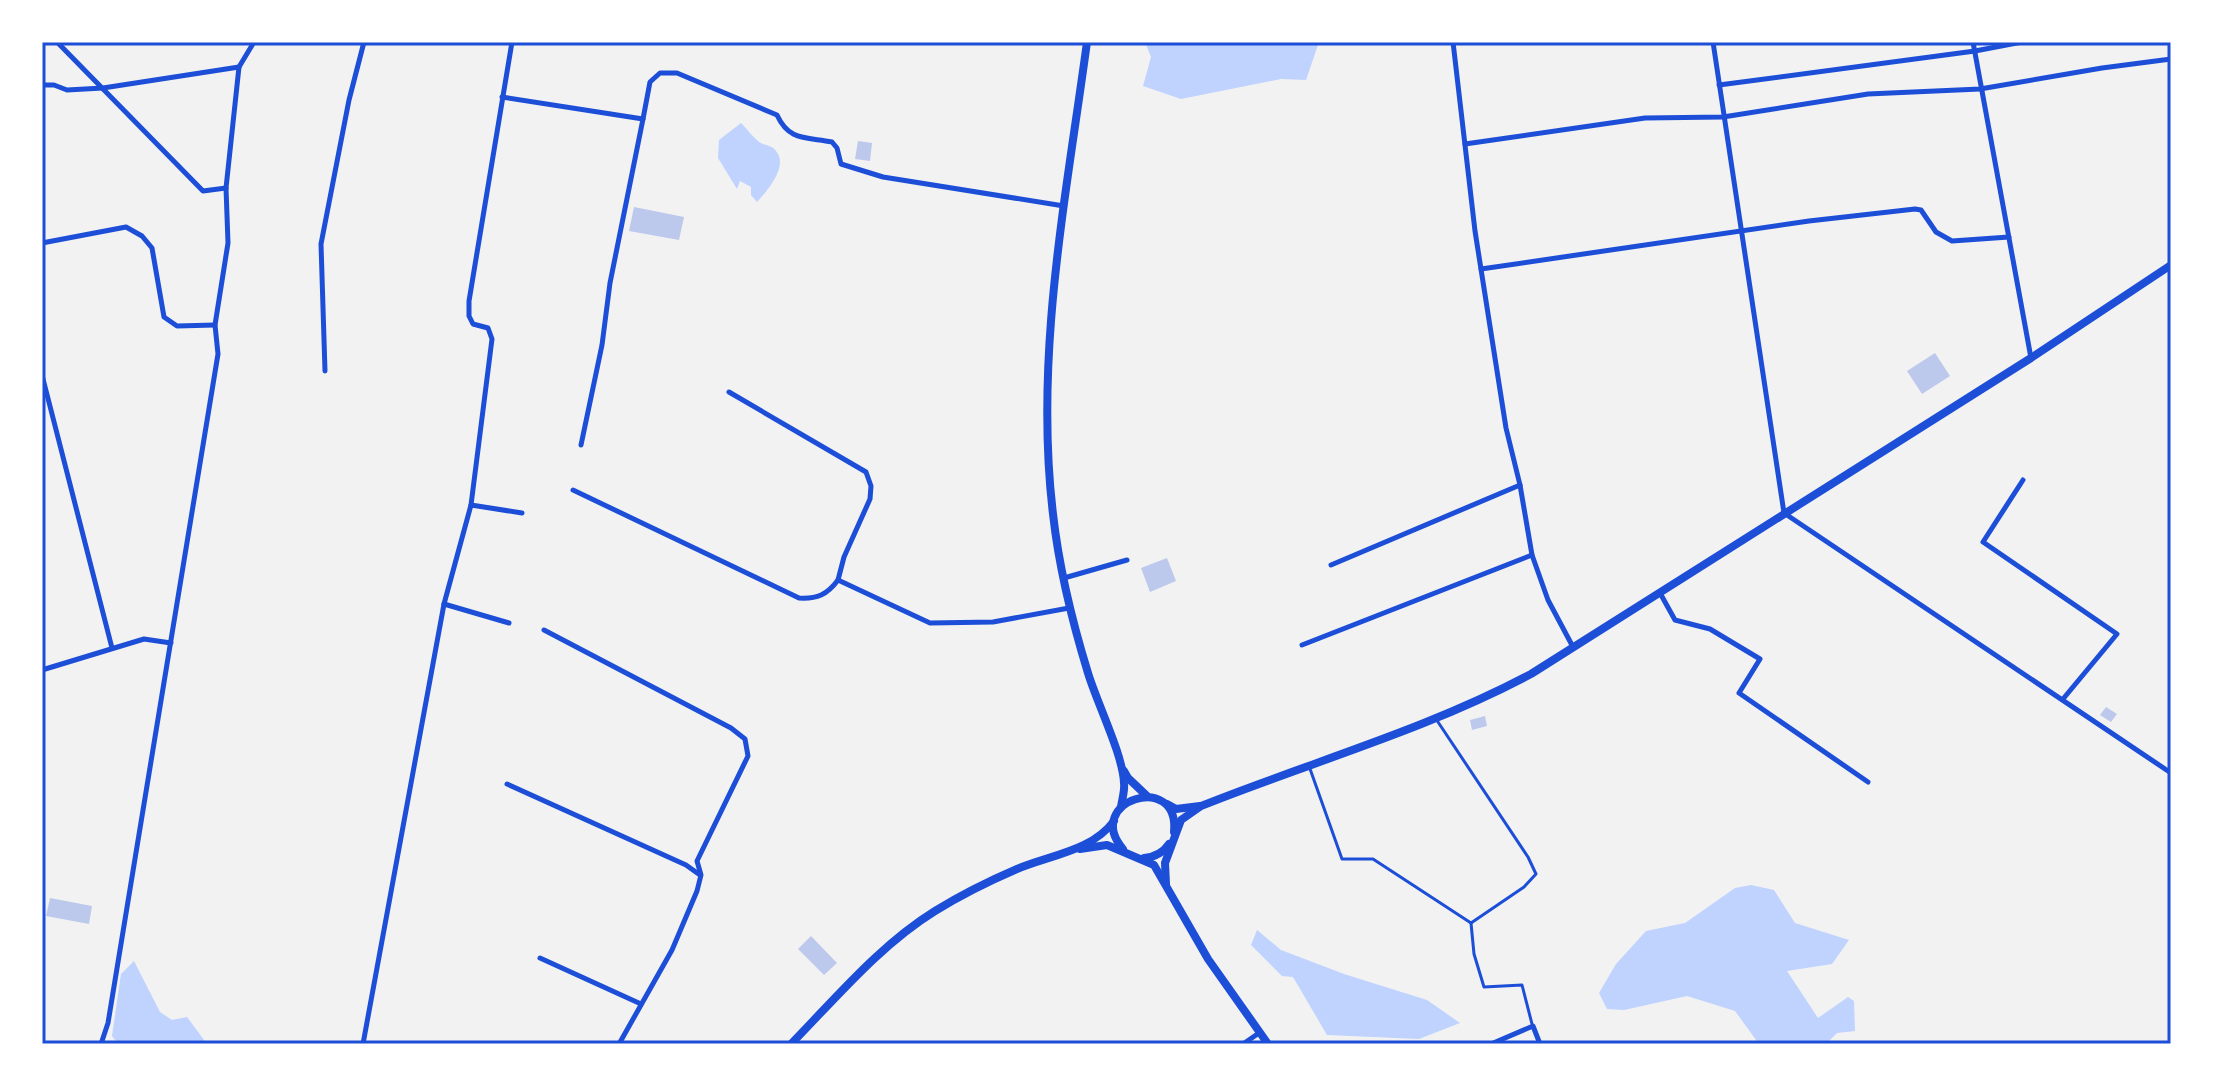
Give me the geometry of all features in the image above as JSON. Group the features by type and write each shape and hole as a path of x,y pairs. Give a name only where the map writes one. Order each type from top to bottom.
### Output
{"main road":[{"path":"791,1044 872,961 932,913 1018,868 1104,835 1121,807 1124,781 1069,608 1053,514 1047,445 1053,293 1087,42"},
{"path":"1121,807 1128,801 1152,798 1176,809 1201,806 1436,719 1508,686 2031,358 2171,265"},
{"path":"1119,763 1128,778 1172,812 1175,822 1173,839 1164,851 1152,857 1139,858"},
{"path":"1166,884 1165,863 1181,820 1201,806"},
{"path":"1114,821 1115,838 1126,853"},
{"path":"1070,850 1107,845 1154,865 1208,959 1268,1044"}],"street":[{"path":"57,42 203,191 226,188"},
{"path":"101,1044 108,1023 218,354 215,325 228,243 226,188 239,67 254,42"},
{"path":"325,371 321,244 349,100 364,42"},
{"path":"363,1044 444,604 471,505 492,339 488,328 473,324 469,316 469,301 512,42"},
{"path":"1453,42 1481,269 1506,428 1532,555 1548,600 1573,647"},
{"path":"1713,42 1784,513 2171,773"},
{"path":"1973,42 2031,358"},
{"path":"1719,85 2022,42"},
{"path":"1465,144 1645,118 1723,117 1868,94 1980,89 2171,59"},
{"path":"42,85 67,90 103,88 239,67"},
{"path":"581,445 597,374 610,283 650,82 660,73 677,73 777,115 784,130 792,134 832,142 841,164 883,177 1065,206"},
{"path":"502,97 643,119"},
{"path":"1481,269 1915,209 1921,210 1936,232 1952,241 2009,237"},
{"path":"42,243 126,227 142,236 152,248 164,317 177,326 215,325"},
{"path":"42,375 46,408 112,648"},
{"path":"573,490 799,598 815,599 829,592 838,580 844,557 870,499 871,486 866,472 729,392"},
{"path":"2023,480 1983,542 2117,634 2063,699"},
{"path":"1331,565 1520,485"},
{"path":"471,505 522,513"},
{"path":"1302,645 1532,555"},
{"path":"1063,578 1127,560"},
{"path":"838,580 930,623 993,622 1069,608"},
{"path":"1660,592 1675,620 1710,629 1760,659 1739,693 1868,782"},
{"path":"444,604 509,623"},
{"path":"544,630 731,728 745,739 748,756 697,861 701,875 697,891 672,950 619,1044"},
{"path":"42,670 144,639 171,643"},
{"path":"507,784 686,865 701,875"},
{"path":"540,958 641,1004"},
{"path":"1491,1044 1533,1026 1540,1044"},
{"path":"1243,1044 1259,1033"}],"lane":[{"path":"1436,719 1528,857 1536,874 1524,887 1471,923"},
{"path":"1309,766 1342,859 1373,859 1471,923"},
{"path":"1471,923 1474,954 1484,987 1522,985 1533,1026"}],"water":[{"path":"1145,42 1319,42 1306,80 1281,79 1181,99 1143,86 1151,57"},
{"path":"741,123 759,142 774,149 779,157 775,178 757,202 751,195 751,187 740,181 737,189 718,158 719,140"},
{"path":"1751,885 1774,890 1795,923 1849,940 1832,964 1787,971 1818,1018 1848,997 1854,1001 1855,1031 1837,1033 1826,1044 1759,1044 1735,1011 1687,996 1624,1010 1607,1009 1599,993 1616,964 1646,931 1685,923 1735,888"},
{"path":"1257,930 1281,950 1427,1000 1460,1023 1419,1039 1327,1035 1293,977 1282,976 1251,945"},
{"path":"134,961 160,1012 172,1020 187,1017 207,1044 118,1044 112,1036 121,974"}],"building":[{"path":"858,141 872,143 870,161 855,159"},
{"path":"634,207 684,217 679,240 629,231"},
{"path":"1935,353 1950,376 1922,394 1907,371"},
{"path":"1167,558 1176,581 1150,592 1141,568"},
{"path":"2106,707 2117,714 2111,722 2100,715"},
{"path":"1485,716 1487,726 1472,730 1470,720"},
{"path":"50,898 92,906 89,924 46,916"},
{"path":"811,936 837,963 824,975 798,949"}]}
